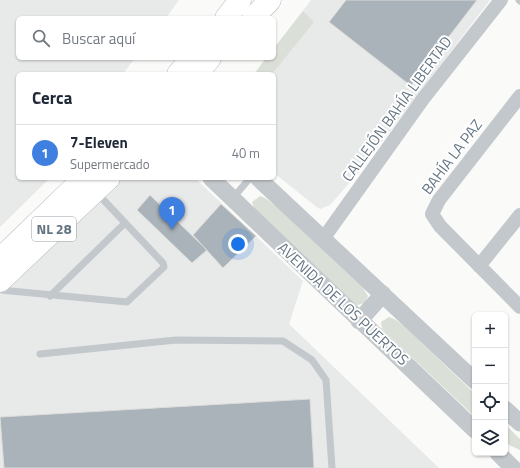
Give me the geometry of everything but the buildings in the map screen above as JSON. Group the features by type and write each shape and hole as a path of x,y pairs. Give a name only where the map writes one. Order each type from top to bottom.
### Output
{"main road":[{"path":"243,10 270,0"},
{"path":"180,72 190,60"},
{"path":"188,72 198,60"},
{"path":"199,72 208,60"},
{"path":"212,72 217,60"},
{"path":"213,72 222,60"},
{"name":"NL 28","path":"0,259 52,207 96,181"},
{"name":"NL 28","path":"0,281 96,181"}],"street":[{"name":"CALLEJÓN BAHÍA LIBERTAD","path":"323,239 423,99 501,0"},
{"name":"BAHÍA LA PAZ","path":"520,96 439,200 432,214 440,226 520,307"},
{"name":"AVENIDA DE LOS PUERTOS","path":"213,180 359,321 439,394 472,427"},
{"path":"260,180 472,378"},
{"path":"479,266 520,215"},
{"path":"359,321 383,294"},
{"path":"508,412 520,423"},
{"path":"501,456 513,468"}],"lane":[{"path":"232,199 248,180"},
{"path":"0,290 50,296 127,302 164,267 163,263 125,223 96,181"},
{"path":"50,296 125,223"},
{"path":"40,354 176,340 283,341 312,360 326,380 332,468"}],"shaded area":[{"path":"0,0 179,0 167,16 16,16 16,60 134,60 124,72 16,72 16,180 48,180 0,227"},
{"path":"311,0 490,0 359,172 330,205 320,209 276,175 276,72 257,72 272,60 276,60 276,46"},
{"path":"303,11 314,22 274,72 256,72 264,60 276,60 276,45"},
{"path":"120,180 197,180 303,281 289,324 439,468 0,468 0,295 64,231"},
{"path":"260,196 277,207 363,288 368,296 365,303 357,305 353,303 254,209 252,202"},
{"path":"389,317 404,326 472,391 472,414 382,329 381,322"},
{"path":"508,427 520,439 520,450 508,444"}],"place":[{"name":"7-Eleven","path":"172,230"}]}
